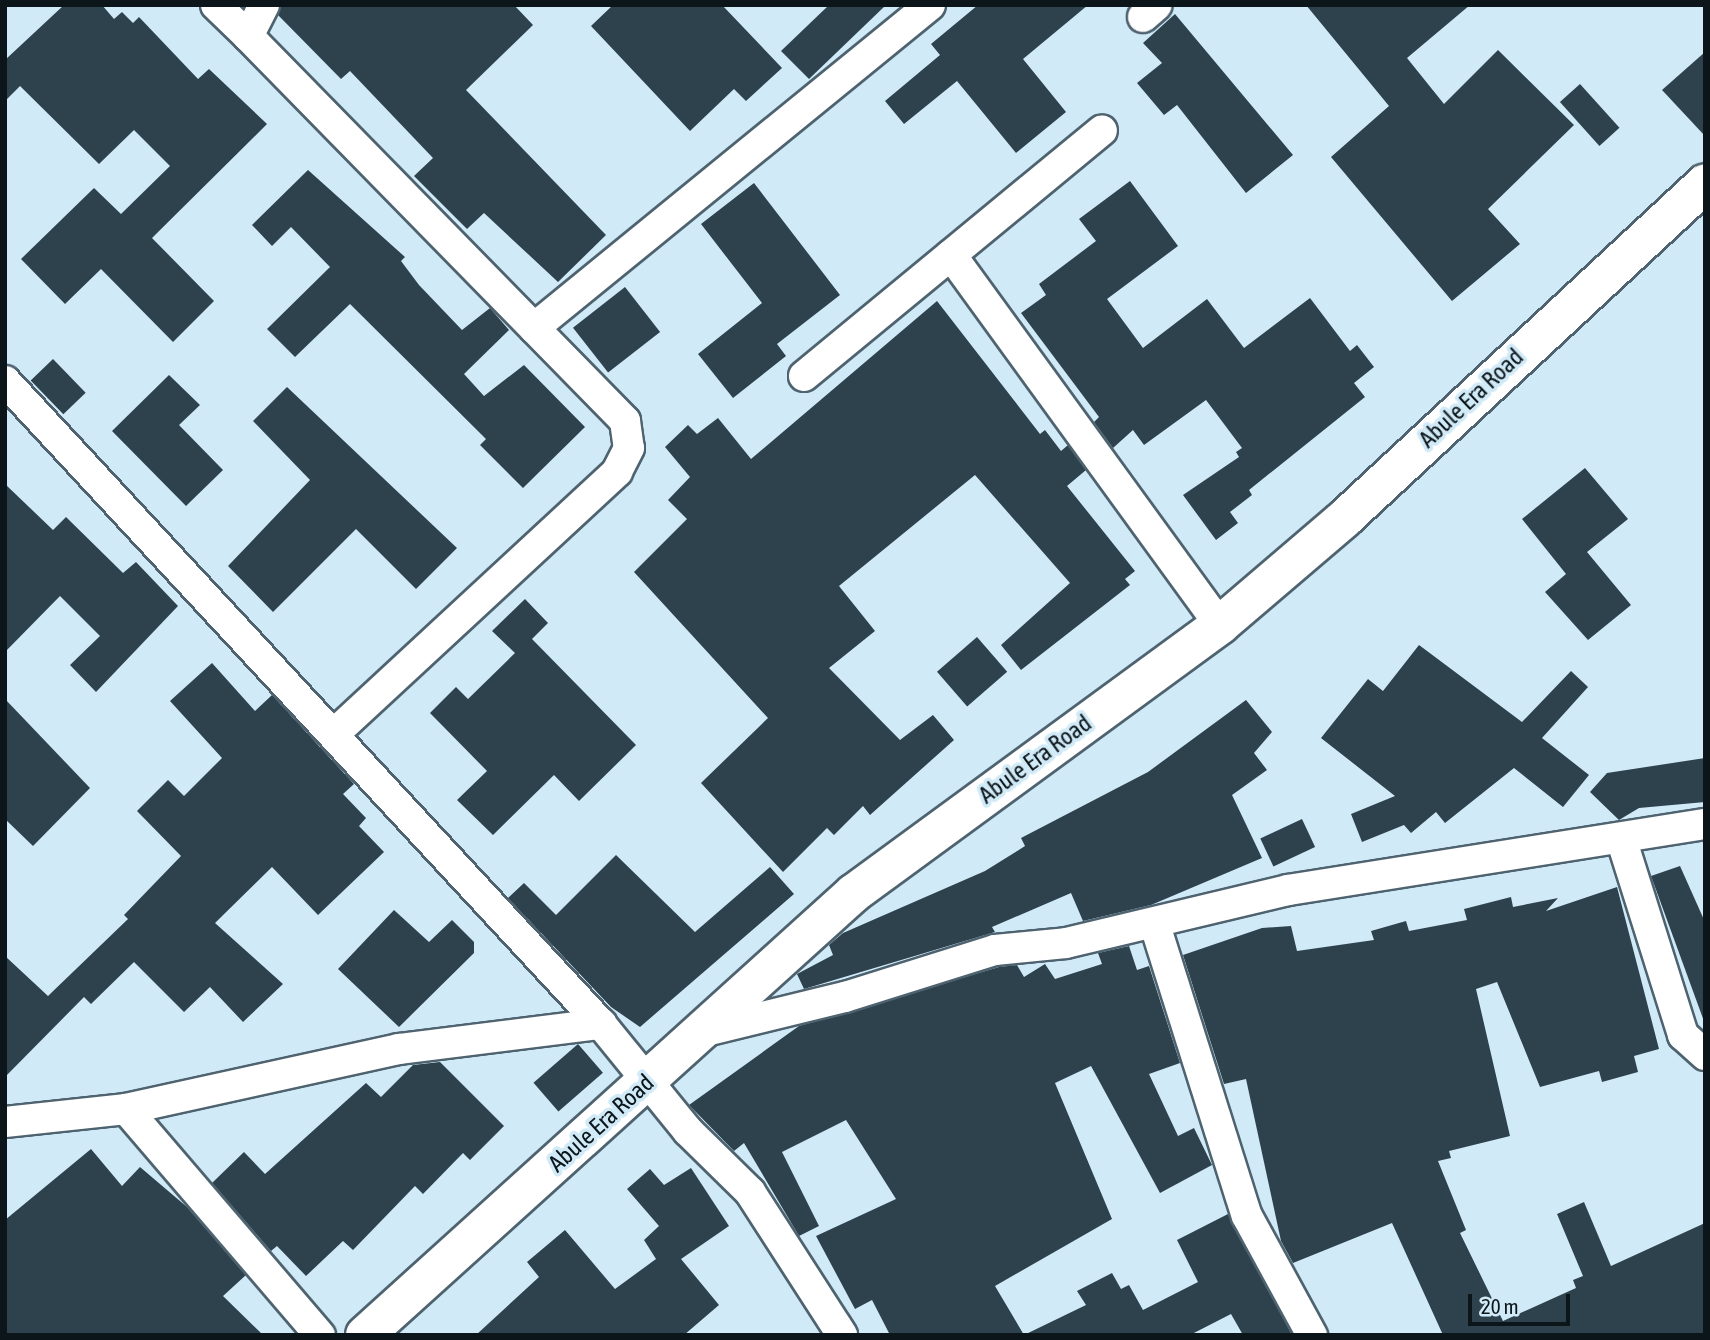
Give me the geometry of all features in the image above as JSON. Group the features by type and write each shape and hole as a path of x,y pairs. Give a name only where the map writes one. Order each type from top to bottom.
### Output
{"street":[{"path":"216,5 625,421 629,448 617,472 335,733"},
{"path":"248,36 264,5"},
{"path":"534,328 930,5"},
{"path":"804,376 1102,130"},
{"name":"Abule Era Road","path":"365,1335 854,893 1220,625 1344,519 1705,183"},
{"path":"951,255 1220,625"},
{"path":"5,381 335,733 601,1024 649,1079 688,1130 750,1192 842,1335"},
{"path":"701,1032 845,997 965,957 1155,925 1288,890 1705,824"},
{"path":"1621,838 1684,1035 1705,1055"},
{"path":"1155,925 1247,1216 1312,1335"},
{"path":"13,1116 126,1109 399,1049 601,1024"},
{"path":"126,1109 320,1335"}],"building":[{"path":"64,5 102,5 114,19 122,12 133,23 139,17 198,79 209,69 267,124 152,238 214,301 173,342 101,269 65,304 21,259 94,188 121,214 170,166 134,130 99,164 20,86 5,101 5,60"},
{"path":"281,5 514,5 533,25 466,90 606,235 558,282 484,213 467,229 414,176 433,158 350,71 341,79 278,15"},
{"path":"613,5 722,5 782,68 746,101 734,89 690,131 591,26"},
{"path":"829,5 886,5 809,79 781,51"},
{"path":"978,5 1088,5 1023,59 1066,112 1016,153 957,81 904,124 885,101 940,55 931,44"},
{"path":"1306,5 1470,5 1407,58 1444,104 1498,50 1574,125 1488,209 1520,244 1452,301 1331,157 1389,106"},
{"path":"1175,14 1293,155 1246,193 1177,105 1164,115 1137,83 1162,63 1143,43"},
{"path":"1705,52 1705,136 1662,90"},
{"path":"1580,84 1619,128 1599,146 1560,102"},
{"path":"308,170 405,257 401,261 419,285 462,330 490,308 509,330 464,374 484,396 524,365 585,427 523,488 480,445 486,439 350,304 295,357 267,329 330,267 291,227 272,246 252,225"},
{"path":"1130,181 1178,246 1107,299 1143,348 1207,299 1244,348 1310,298 1350,351 1357,345 1374,367 1354,383 1365,397 1249,490 1252,495 1230,512 1238,523 1216,540 1183,495 1239,457 1236,452 1242,448 1206,400 1144,445 1133,430 1113,448 1094,422 1099,417 1021,313 1046,295 1039,284 1096,241 1079,219"},
{"path":"754,183 840,295 777,344 786,356 733,398 698,354 762,303 701,224"},
{"path":"625,287 660,332 608,373 573,328"},
{"path":"937,301 1040,434 1045,430 1061,451 1068,445 1086,470 1067,486 1135,571 1125,579 1130,585 1021,670 1001,645 1070,583 975,475 839,586 875,631 829,668 900,740 933,715 954,740 870,815 863,806 834,835 827,828 783,872 701,783 768,718 634,572 687,519 668,500 690,477 665,447 688,425 697,434 718,418 751,459"},
{"path":"53,359 86,393 63,414 31,381"},
{"path":"169,375 200,405 179,425 223,470 186,506 112,431"},
{"path":"287,387 457,548 416,589 356,529 273,612 228,566 310,480 253,421"},
{"path":"1585,468 1628,519 1587,552 1631,605 1588,640 1545,592 1566,574 1522,519"},
{"path":"5,484 53,530 66,517 123,573 136,562 178,606 96,692 70,665 100,636 60,596 5,652"},
{"path":"525,599 548,623 532,639 636,745 579,801 554,775 493,835 457,800 487,771 430,713 456,687 468,699 515,653 492,631"},
{"path":"977,637 1007,672 967,706 937,672"},
{"path":"1419,645 1522,722 1571,671 1588,687 1542,738 1589,775 1563,807 1514,768 1445,823 1436,812 1411,833 1404,825 1362,842 1351,814 1395,796 1321,738 1368,679 1383,691"},
{"path":"212,663 255,711 272,695 354,784 343,794 366,818 359,826 384,852 318,915 272,867 215,923 283,984 243,1022 210,987 184,1012 134,962 91,1004 84,997 5,1077 5,956 48,996 128,919 124,915 181,856 137,811 168,780 184,796 222,758 170,701"},
{"path":"5,699 90,788 33,846 5,819"},
{"path":"1246,700 1272,732 1254,753 1267,770 1232,795 1262,858 1151,905 1083,921 1071,893 992,927 995,932 804,989 797,974 833,955 829,945 843,933 985,871 1025,846 1021,838 1148,772"},
{"path":"1705,758 1705,802 1639,808 1619,820 1590,792 1607,773"},
{"path":"1302,819 1315,847 1273,867 1260,838"},
{"path":"616,855 695,932 770,867 794,894 640,1027 611,1007 508,898 524,883 556,915"},
{"path":"1680,866 1705,922 1705,1024 1651,876"},
{"path":"1617,887 1659,1049 1634,1056 1638,1072 1602,1082 1599,1071 1540,1087 1497,982 1476,989 1510,1136 1449,1151 1451,1158 1438,1161 1466,1230 1460,1233 1503,1321 1576,1288 1573,1280 1583,1276 1557,1214 1584,1202 1611,1266 1705,1223 1705,1335 1443,1335 1392,1223 1293,1263 1281,1241 1246,1079 1224,1084 1183,955 1262,928 1291,926 1297,951 1374,940 1371,931 1406,921 1409,931 1467,920 1464,909 1511,897 1513,907 1558,898 1546,911"},
{"path":"394,910 429,942 452,920 474,942 474,953 399,1027 338,969"},
{"path":"1129,946 1137,970 1149,966 1180,1063 1149,1074 1178,1136 1194,1128 1212,1165 1160,1193 1091,1066 1055,1083 1112,1219 995,1286 1024,1335 890,1335 872,1300 855,1309 816,1236 896,1199 846,1120 782,1152 819,1226 799,1236 744,1143 734,1151 689,1105 799,1026 999,967 1017,965 1024,977 1045,964 1055,979 1102,964 1098,953"},
{"path":"578,1044 603,1073 558,1111 533,1083"},
{"path":"440,1062 504,1126 470,1160 463,1153 423,1194 415,1186 353,1250 343,1241 306,1276 277,1246 271,1251 212,1183 244,1152 265,1174 366,1083 381,1097 413,1065"},
{"path":"91,1149 122,1186 140,1167 187,1207 246,1275 223,1296 263,1335 5,1335 5,1220"},
{"path":"691,1168 729,1226 681,1259 719,1305 684,1335 476,1335 539,1277 527,1262 565,1230 615,1289 656,1259 644,1240 659,1226 627,1189 650,1169 664,1185"},
{"path":"1228,1214 1292,1335 1243,1335 1231,1314 1190,1335 1024,1335 1086,1305 1077,1291 1112,1273 1121,1289 1129,1285 1143,1310 1198,1282 1177,1240"}]}
